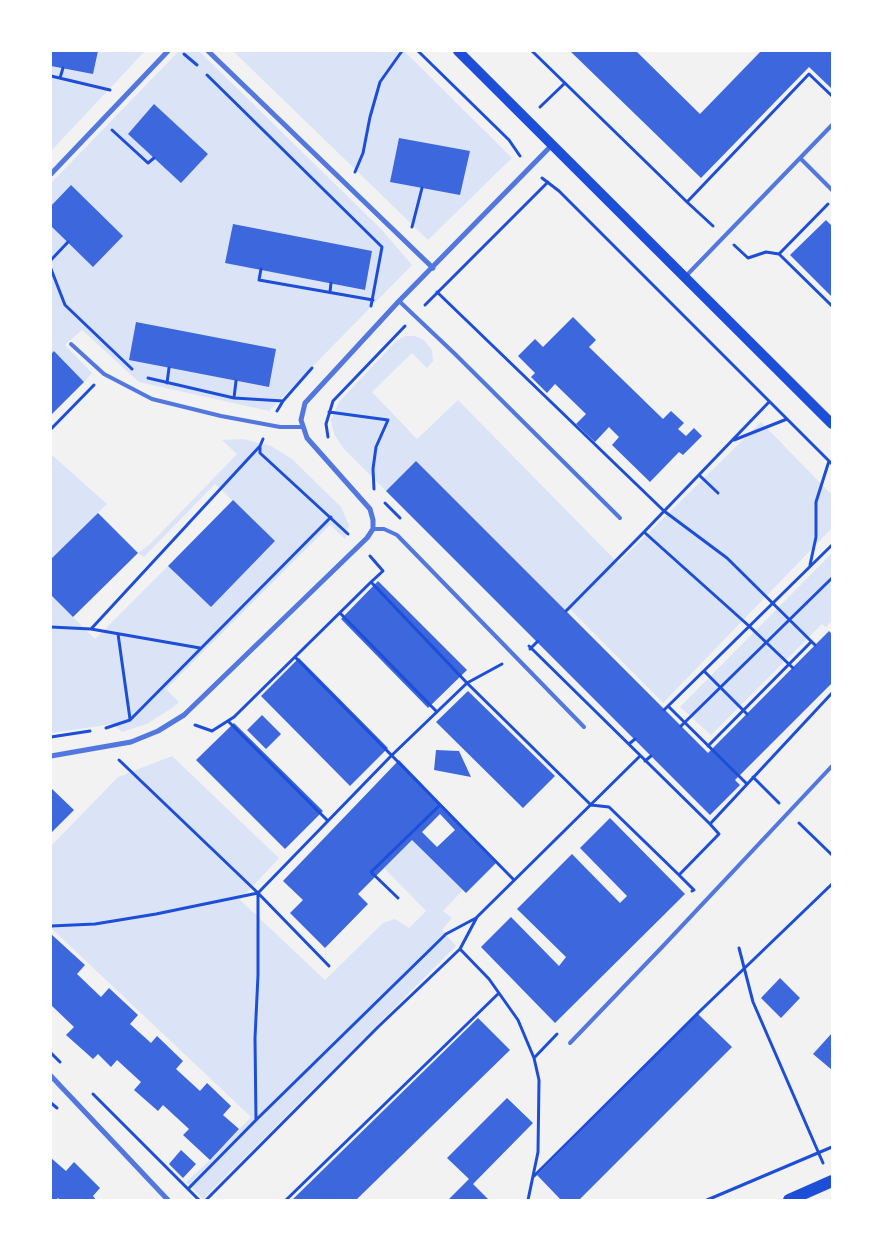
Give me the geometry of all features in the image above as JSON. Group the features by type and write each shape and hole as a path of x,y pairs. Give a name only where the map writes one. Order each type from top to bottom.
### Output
{"main road":[{"path":"458,51 832,424"},
{"path":"789,1200 831,1182"}],"street":[{"path":"51,174 168,51"},
{"path":"208,51 433,268"},
{"path":"51,756 131,742 158,731 184,715 360,545 373,529 370,510 307,438 302,427 302,412 305,403 399,301 552,145"},
{"path":"51,1076 168,1200"}],"lane":[{"path":"685,277 832,125"},
{"path":"800,158 832,190"},
{"path":"399,301 620,518"},
{"path":"71,344 104,374 152,399 220,416 291,428 302,427"},
{"path":"373,529 384,529 397,535 584,727"},
{"path":"570,1043 832,766"}],"path":[{"path":"348,187 363,153 370,117 380,82 402,51"},
{"path":"418,51 508,140 531,167 831,462 816,502 816,537 810,567"},
{"path":"532,51 687,202 748,258 766,252 779,254 832,306"},
{"path":"178,60 184,53 198,67"},
{"path":"60,78 63,68"},
{"path":"206,74 382,247 372,306"},
{"path":"687,202 809,74 832,96"},
{"path":"51,76 127,94"},
{"path":"105,137 118,123"},
{"path":"112,130 148,163 154,158"},
{"path":"330,445 326,424 333,401 437,292 548,182"},
{"path":"408,244 422,188"},
{"path":"779,254 832,200"},
{"path":"51,260 68,242"},
{"path":"51,268 64,304 133,370"},
{"path":"261,269 259,280 373,300"},
{"path":"330,292 331,283"},
{"path":"437,292 664,511 727,558 815,645"},
{"path":"365,313 378,300"},
{"path":"51,429 119,358"},
{"path":"91,630 260,446 283,401 319,362"},
{"path":"167,382 169,368"},
{"path":"140,377 234,398 283,401"},
{"path":"234,398 236,381"},
{"path":"566,611 769,402"},
{"path":"329,412 388,420 376,447 372,469 374,492 368,486"},
{"path":"732,440 787,419"},
{"path":"188,730 194,725 212,731 234,717 382,571 360,545 260,453 260,446"},
{"path":"699,475 718,493"},
{"path":"381,499 402,520"},
{"path":"51,737 109,728 130,720 331,517"},
{"path":"644,532 750,626 793,668"},
{"path":"664,710 832,545"},
{"path":"681,726 832,578"},
{"path":"371,582 467,683 592,805 609,807 680,875 694,890 687,897"},
{"path":"340,613 437,712"},
{"path":"51,626 91,630 200,648"},
{"path":"118,634 130,720"},
{"path":"524,641 718,834 680,875"},
{"path":"51,926 95,924 156,914 258,893 392,756 467,683 531,648 538,641"},
{"path":"708,746 811,642"},
{"path":"295,658 514,880"},
{"path":"704,671 747,714"},
{"path":"710,824 832,693"},
{"path":"668,706 747,784"},
{"path":"228,721 328,821"},
{"path":"629,744 634,739"},
{"path":"115,745 118,759 258,893 329,966"},
{"path":"188,1189 446,934 477,917 640,756"},
{"path":"645,761 651,756"},
{"path":"118,759 125,759"},
{"path":"398,898 371,872 440,805"},
{"path":"533,1177 744,968 832,884"},
{"path":"256,1120 254,1038 258,975 258,893"},
{"path":"206,1200 378,1027 460,949 477,917"},
{"path":"739,948 753,1002 820,1152 831,1182"},
{"path":"460,949 489,979 518,1020 534,1058 539,1080 538,1152 528,1200"},
{"path":"286,1200 499,993"},
{"path":"534,1058 560,1030"},
{"path":"51,1053 65,1066"},
{"path":"92,1094 198,1200"},
{"path":"707,1200 832,1147"}],"shaded area":[{"path":"51,51 145,51 51,151"},
{"path":"179,51 199,51 382,230 412,265 269,411 139,382 82,330 65,345 92,373 84,382 54,351 51,354 51,183"},
{"path":"233,51 404,51 512,158 428,240"},
{"path":"406,336 415,336 424,340 432,350 433,361 427,368 412,353 372,392 417,439 458,400 618,563 761,422 832,495 832,528 663,703 571,610 566,611 416,461 386,491 344,449 334,434 331,420 339,402 397,340"},
{"path":"243,439 271,446 292,459 341,507 349,525 345,539 330,525 166,689 179,702 172,708 147,724 122,732 113,724 51,733 51,595 95,639 168,566 211,607 275,541 215,484 144,557 138,553 150,544 237,454 222,440"},
{"path":"51,454 107,504 51,559"},
{"path":"832,553 832,621 826,627 822,624 711,735 680,707"},
{"path":"172,756 279,858 240,900 325,980 383,923 395,919 409,928 426,911 384,868 412,840 463,890 443,911 452,918 442,930 456,946 203,1199 186,1182 251,1117 51,928 51,846 118,777"}],"building":[{"path":"51,51 98,51 93,74 51,66"},
{"path":"570,51 636,51 700,114 761,51 832,51 832,89 809,67 701,178"},
{"path":"154,104 208,154 181,183 128,134"},
{"path":"399,138 470,151 460,195 390,182"},
{"path":"71,185 123,236 93,267 51,226 51,206"},
{"path":"826,220 832,226 832,297 790,255"},
{"path":"233,224 372,251 365,290 225,263"},
{"path":"573,317 596,340 589,347 663,419 671,411 684,423 678,429 686,436 694,428 702,436 683,455 679,452 650,482 612,445 619,437 609,427 595,442 576,424 586,414 555,384 547,393 531,377 535,373 518,356 535,339 543,347"},
{"path":"136,322 276,349 269,387 129,360"},
{"path":"54,351 84,382 51,415 51,354"},
{"path":"416,461 708,753 829,631 832,634 832,683 735,780 740,785 710,815 386,491"},
{"path":"233,500 275,541 211,607 168,566"},
{"path":"98,513 138,553 73,617 51,595 51,559"},
{"path":"378,581 467,670 428,708 341,619"},
{"path":"299,658 388,748 350,786 261,696"},
{"path":"468,691 555,776 523,808 436,722"},
{"path":"262,715 281,734 266,749 247,730"},
{"path":"234,723 323,811 285,849 196,760"},
{"path":"436,750 459,751 471,777 434,770"},
{"path":"399,760 497,862 466,893 412,840 358,894 368,904 325,948 290,913 303,900 283,881","holes":["440,814 455,830 437,847 422,832"]},
{"path":"51,788 74,810 51,833"},
{"path":"610,818 685,894 555,1023 481,947 511,917 559,966 566,957 517,909 572,854 620,903 627,896 580,848"},
{"path":"51,934 85,965 77,974 101,997 109,988 138,1015 130,1024 151,1043 157,1036 183,1061 176,1069 200,1091 207,1083 231,1106 223,1115 239,1129 210,1160 183,1135 189,1129 163,1105 158,1111 134,1090 141,1082 117,1060 111,1067 98,1054 93,1059 66,1035 74,1027 51,1005"},
{"path":"780,978 800,998 781,1018 761,998"},
{"path":"698,1014 732,1047 579,1200 561,1200 537,1175"},
{"path":"478,1018 510,1050 356,1200 292,1200"},
{"path":"832,1033 832,1070 813,1054"},
{"path":"507,1098 533,1123 473,1184 489,1200 448,1200 469,1179 447,1158"},
{"path":"181,1150 196,1164 183,1178 169,1164"},
{"path":"51,1158 66,1171 74,1162 100,1188 93,1196 96,1200 60,1200 58,1198 51,1200"}]}
